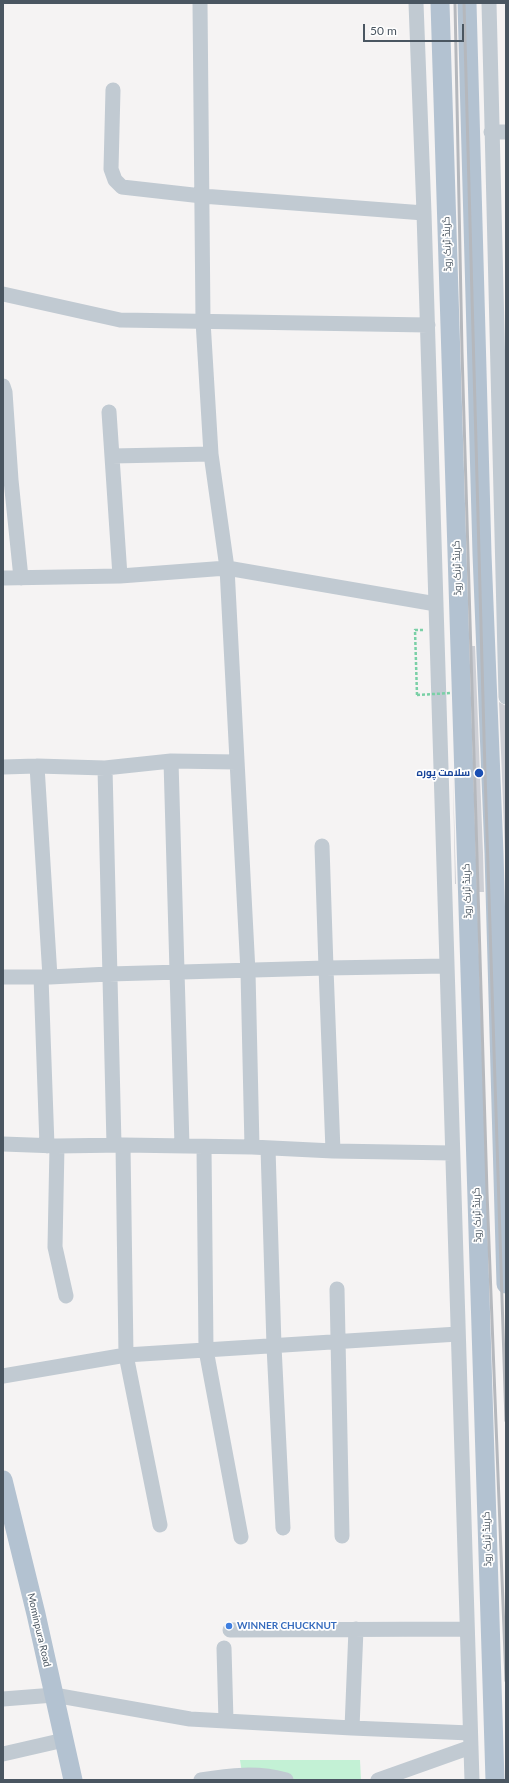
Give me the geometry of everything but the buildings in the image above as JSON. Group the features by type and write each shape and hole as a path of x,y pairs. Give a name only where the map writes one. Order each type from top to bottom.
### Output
{"main road":[{"name":"گرینڈ ٹرنک روڈ","path":"440,3 495,1780"},
{"path":"467,3 481,514 494,853 506,1284"},
{"path":"478,1241 504,1240"},
{"name":"Mominpura Road","path":"3,1480 73,1780"}],"street":[{"path":"200,3 204,321 211,454 227,568 248,972 252,1147"},
{"path":"416,3 428,324 472,1780"},
{"path":"489,3 499,132 502,330 502,512 506,697"},
{"path":"113,90 111,168 115,180 122,187 202,196 424,213"},
{"path":"3,294 120,320 428,324"},
{"path":"3,386 5,392 7,480 20,578"},
{"path":"109,412 120,576"},
{"path":"112,456 211,454"},
{"path":"481,514 502,512"},
{"path":"3,578 120,576 227,568 436,604"},
{"path":"3,767 38,766 105,768 171,761 236,762"},
{"path":"171,761 182,1146"},
{"path":"38,766 55,1247 66,1296"},
{"path":"105,768 109,974 119,1145 126,1355 160,1525"},
{"path":"322,846 333,1151"},
{"path":"3,977 447,966"},
{"path":"3,1144 52,1146 119,1145 252,1147 333,1151 452,1153"},
{"path":"204,1147 206,1350 241,1536"},
{"path":"268,1148 274,1346 283,1528"},
{"path":"337,1289 342,1536"},
{"path":"3,1376 126,1355 458,1334"},
{"path":"352,1728 356,1629"},
{"path":"230,1630 467,1629"},
{"path":"224,1648 226,1721"},
{"path":"3,1699 54,1695 190,1719 352,1728 471,1740"},
{"path":"3,1754 64,1740"},
{"path":"378,1780 471,1740"},
{"path":"201,1780 245,1775 274,1777 286,1780"}],"path":[{"path":"415,630 417,695 451,693"}],"green space":[{"path":"240,1760 360,1760 361,1780 243,1780"}],"railway":[{"path":"455,3 462,352 487,1192 506,1681"},
{"path":"464,3 485,773 506,1421"}],"place":[{"name":"سلامت پورہ","path":"479,773"},
{"name":"WINNER CHUCKNUT","path":"229,1626"}]}
